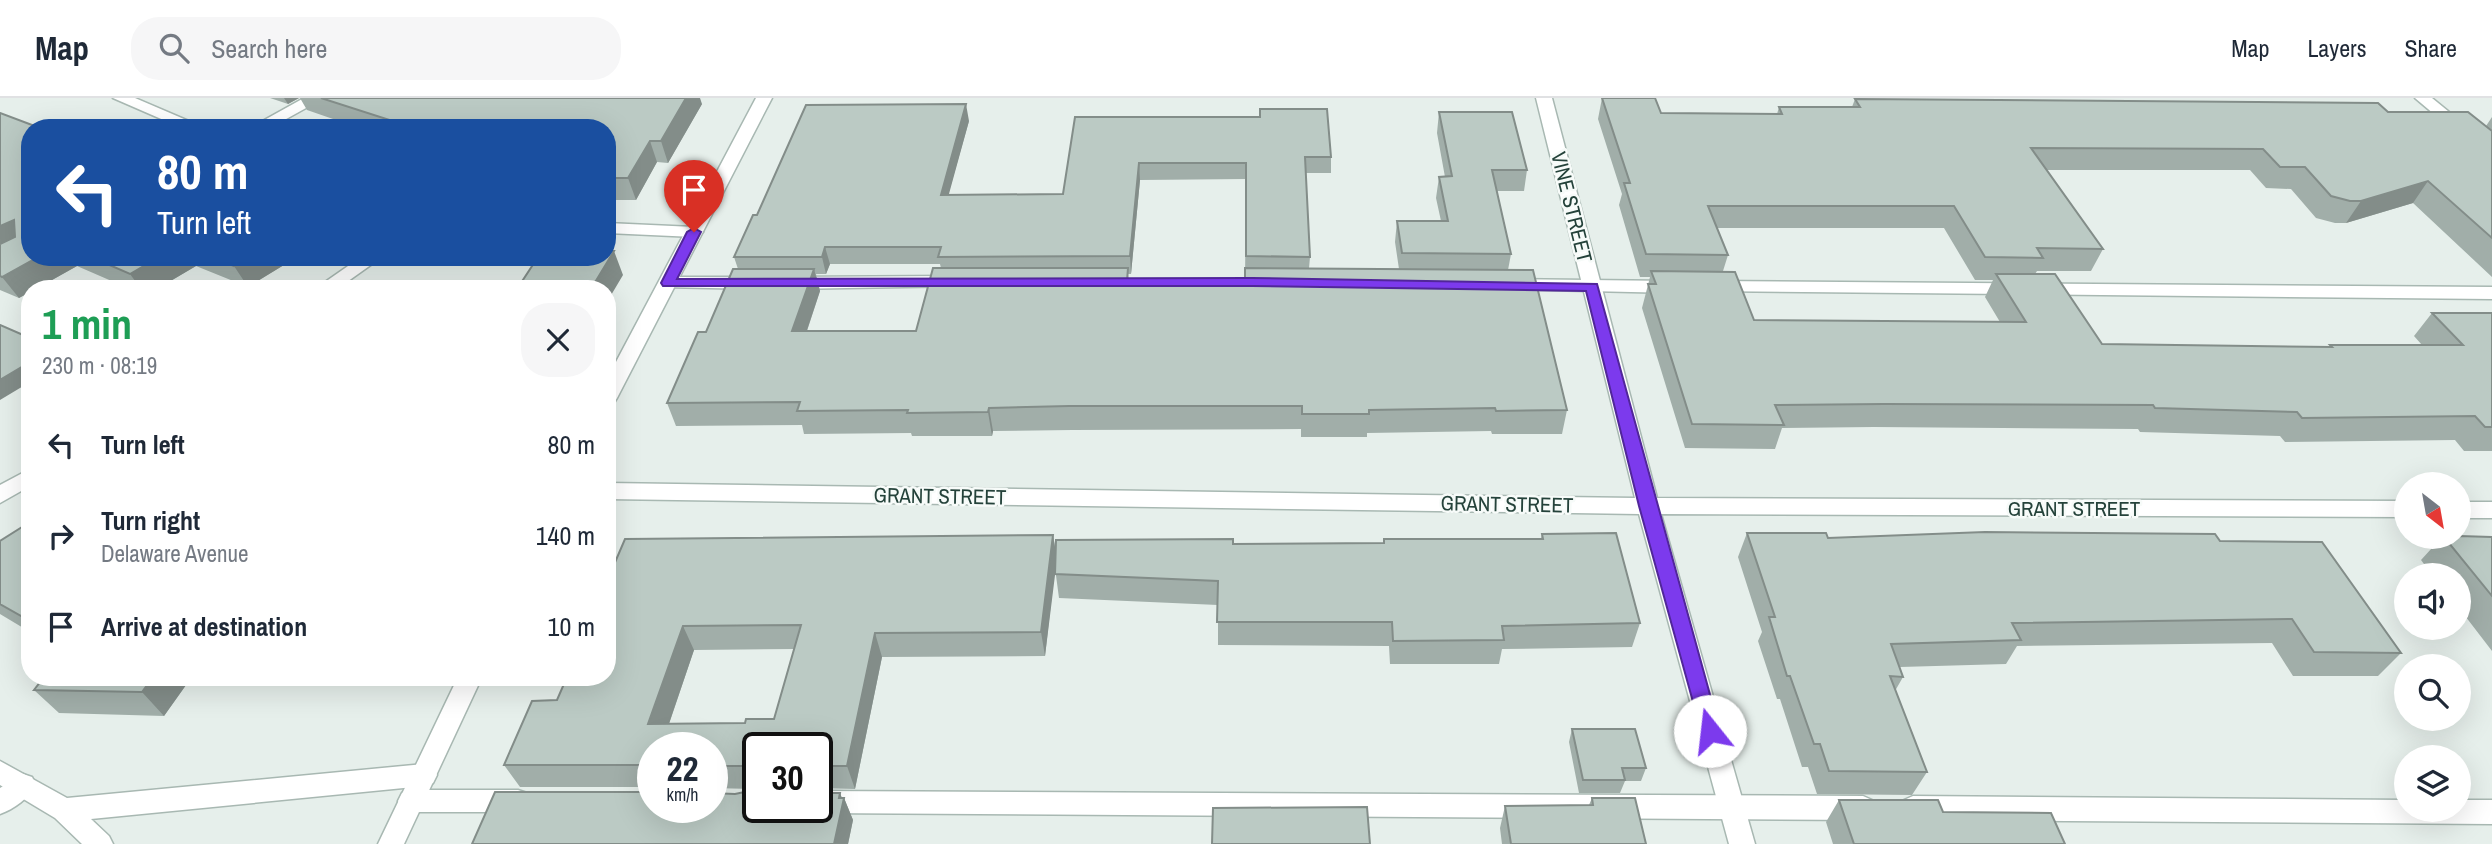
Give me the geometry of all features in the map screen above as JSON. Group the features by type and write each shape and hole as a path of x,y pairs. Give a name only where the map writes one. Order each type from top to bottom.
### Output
{"street":[{"path":"121,98 174,119"},
{"path":"275,119 316,98"},
{"path":"616,381 764,98"},
{"name":"VINE STREET","path":"1544,98 1648,506 1742,844"},
{"path":"2423,98 2492,155"},
{"path":"616,228 694,232"},
{"path":"338,280 359,266"},
{"path":"668,283 979,282"},
{"path":"1495,285 2492,293"},
{"path":"0,495 21,482"},
{"name":"GRANT STREET","path":"616,491 1648,506 2394,509"},
{"path":"2471,510 2492,510"},
{"path":"391,844 466,686"},
{"path":"0,772 64,810 100,844"},
{"path":"64,810 424,775"},
{"path":"0,803 23,785"},
{"path":"411,801 544,801"},
{"path":"833,802 2492,812"}],"building":[{"path":"321,98 686,98 661,141 650,141 628,178 616,178 616,119 387,119"},
{"path":"1602,98 1655,98 1661,113 1782,114 1779,107 1860,107 1855,99 2378,103 2388,112 2468,112 2492,131 2492,238 2428,181 2361,201 2350,201 2331,196 2305,167 2280,167 2263,149 2031,148 2103,249 2037,248 2043,258 1985,257 1954,206 1708,206 1728,255 1646,254 1624,183 1630,183"},
{"path":"966,104 941,195 1063,194 1075,117 1260,117 1260,109 1327,109 1331,157 1305,157 1310,257 1246,256 1246,163 1139,163 1130,256 938,257 941,247 825,247 822,257 734,257 753,215 757,215 806,105"},
{"path":"1439,112 1512,112 1527,170 1492,170 1511,254 1402,253 1397,221 1448,221 1439,177 1452,176"},
{"path":"0,113 21,121 22,266 2,277 0,244 15,237 14,220 0,226"},
{"path":"112,266 144,266 130,274"},
{"path":"532,266 605,266 596,280 523,280"},
{"path":"933,268 1128,268 1127,281 1245,281 1245,268 1533,270 1567,410 1496,411 1495,408 1302,414 1302,406 1069,406 989,408 988,412 907,413 908,410 797,411 800,402 667,403 698,332 706,332 733,269 814,269 792,331 916,331"},
{"path":"1651,271 1735,272 1754,320 2026,322 1996,274 2055,274 2102,344 2332,347 2330,345 2463,345 2432,313 2492,313 2492,427 2485,427 2475,416 2302,418 2297,412 2155,408 2153,405 1775,405 1784,425 1692,424 1648,284 1656,284"},
{"path":"0,325 21,334 21,367 0,380"},
{"path":"21,528 21,616 0,604 0,541"},
{"path":"1985,532 2215,534 2220,541 2322,542 2401,653 2314,652 2292,619 2012,623 2021,640 1891,644 1903,677 1890,676 1927,772 1829,771 1820,744 1814,744 1790,676 1787,676 1769,617 1775,617 1747,533 1826,533 1828,538"},
{"path":"1616,533 1640,623 1502,626 1504,640 1393,641 1392,622 1217,622 1218,581 1055,574 1056,540 1233,539 1233,544 1384,543 1384,539 1543,539 1542,534"},
{"path":"1053,535 1041,632 875,633 847,766 833,766 833,732 742,732 742,766 728,766 728,732 637,732 637,765 504,765 532,701 557,700 563,686 616,686 616,560 625,539","holes":["801,625 774,719 746,719 745,723 648,724 683,626"]},
{"path":"2471,536 2492,537 2492,596 2471,570 2471,563 2465,563 2455,550 2471,550"},
{"path":"37,686 146,686 142,692 34,690"},
{"path":"1572,729 1635,729 1646,768 1622,768 1625,780 1583,780"},
{"path":"495,792 637,792 637,823 728,823 728,794 742,793 742,823 833,823 833,793 840,793 839,798 844,798 834,844 472,844"},
{"path":"1592,798 1635,798 1646,844 1511,844 1505,806 1593,805"},
{"path":"1839,800 1938,800 1943,812 2051,813 2065,844 1854,844"},
{"path":"1367,807 1370,844 1212,844 1213,808"}],"route":[{"path":"694,232 668,283 1252,282 1592,287 1648,506 1710,731"}]}
